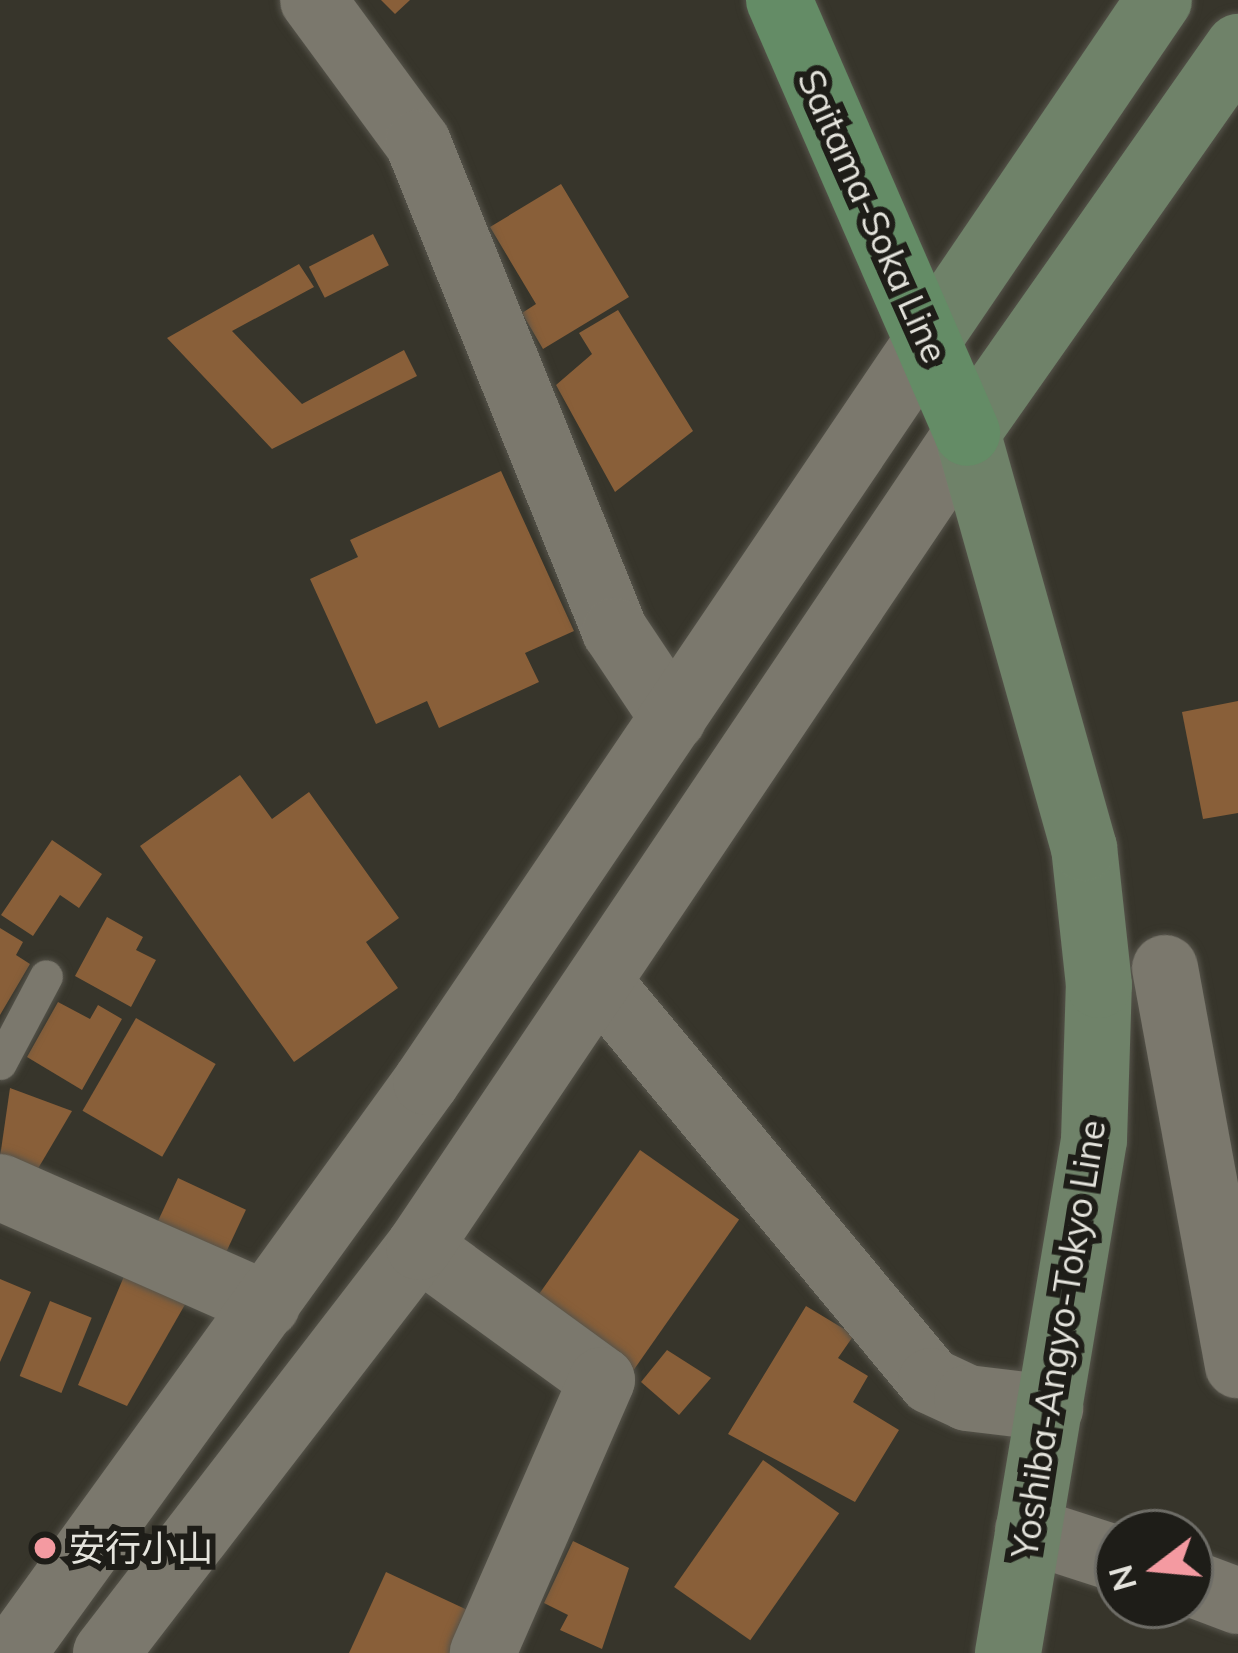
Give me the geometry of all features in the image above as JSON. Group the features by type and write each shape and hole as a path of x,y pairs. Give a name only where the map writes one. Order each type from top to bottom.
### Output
{"main road":[{"name":"Saitama-Soka Line","path":"779,0 967,433"},
{"path":"928,340 1159,0"},
{"path":"967,433 1238,47"},
{"name":"Yoshiba-Angyo-Tokyo Line","path":"967,433 1084,848 1099,985 1094,1140 1008,1653"}],"street":[{"path":"313,0 418,142 615,631 673,718"},
{"path":"14,1653 267,1305 928,340"},
{"path":"129,1645 419,1247 601,984 967,433"},
{"path":"1165,968 1238,1365"},
{"path":"601,984 932,1381 967,1398 1050,1408"},
{"path":"0,1187 267,1305"},
{"path":"419,1247 602,1380 483,1653"},
{"path":"1028,1530 1094,1551"}],"lane":[{"path":"0,1063 46,976"}],"building":[{"path":"381,0 410,0 395,14"},
{"path":"561,184 629,297 543,349 522,313 536,304 490,227"},
{"path":"373,234 389,265 325,298 309,267"},
{"path":"299,264 314,287 232,331 302,404 404,350 417,376 272,449 167,338"},
{"path":"618,310 693,431 615,492 556,385 592,354 579,333"},
{"path":"501,471 574,631 525,653 539,682 439,728 427,701 376,724 310,579 358,557 350,540"},
{"path":"1238,701 1238,813 1203,819 1182,712"},
{"path":"240,775 272,819 309,792 399,918 366,942 398,988 294,1062 140,846"},
{"path":"52,840 102,874 79,908 60,895 33,936 1,915"},
{"path":"107,917 143,937 136,950 156,960 131,1007 75,976"},
{"path":"0,928 23,942 16,955 30,964 0,1015"},
{"path":"58,1002 90,1019 98,1005 122,1019 82,1090 27,1057"},
{"path":"136,1018 216,1064 162,1157 83,1111"},
{"path":"10,1088 72,1111 33,1177 0,1157"},
{"path":"640,1150 739,1219 632,1372 533,1302"},
{"path":"178,1178 246,1210 222,1261 154,1230"},
{"path":"125,1274 187,1301 127,1406 78,1385"},
{"path":"0,1279 31,1292 0,1362"},
{"path":"50,1301 92,1318 61,1393 20,1376"},
{"path":"806,1306 854,1335 838,1358 868,1376 853,1402 899,1430 855,1502 728,1434"},
{"path":"667,1350 711,1378 679,1415 641,1382"},
{"path":"763,1460 839,1513 750,1640 674,1587"},
{"path":"573,1541 629,1568 602,1649 560,1630 568,1615 544,1603"},
{"path":"386,1572 476,1614 458,1653 349,1653"}],"place":[{"name":"安行小山","path":"45,1548"}]}
